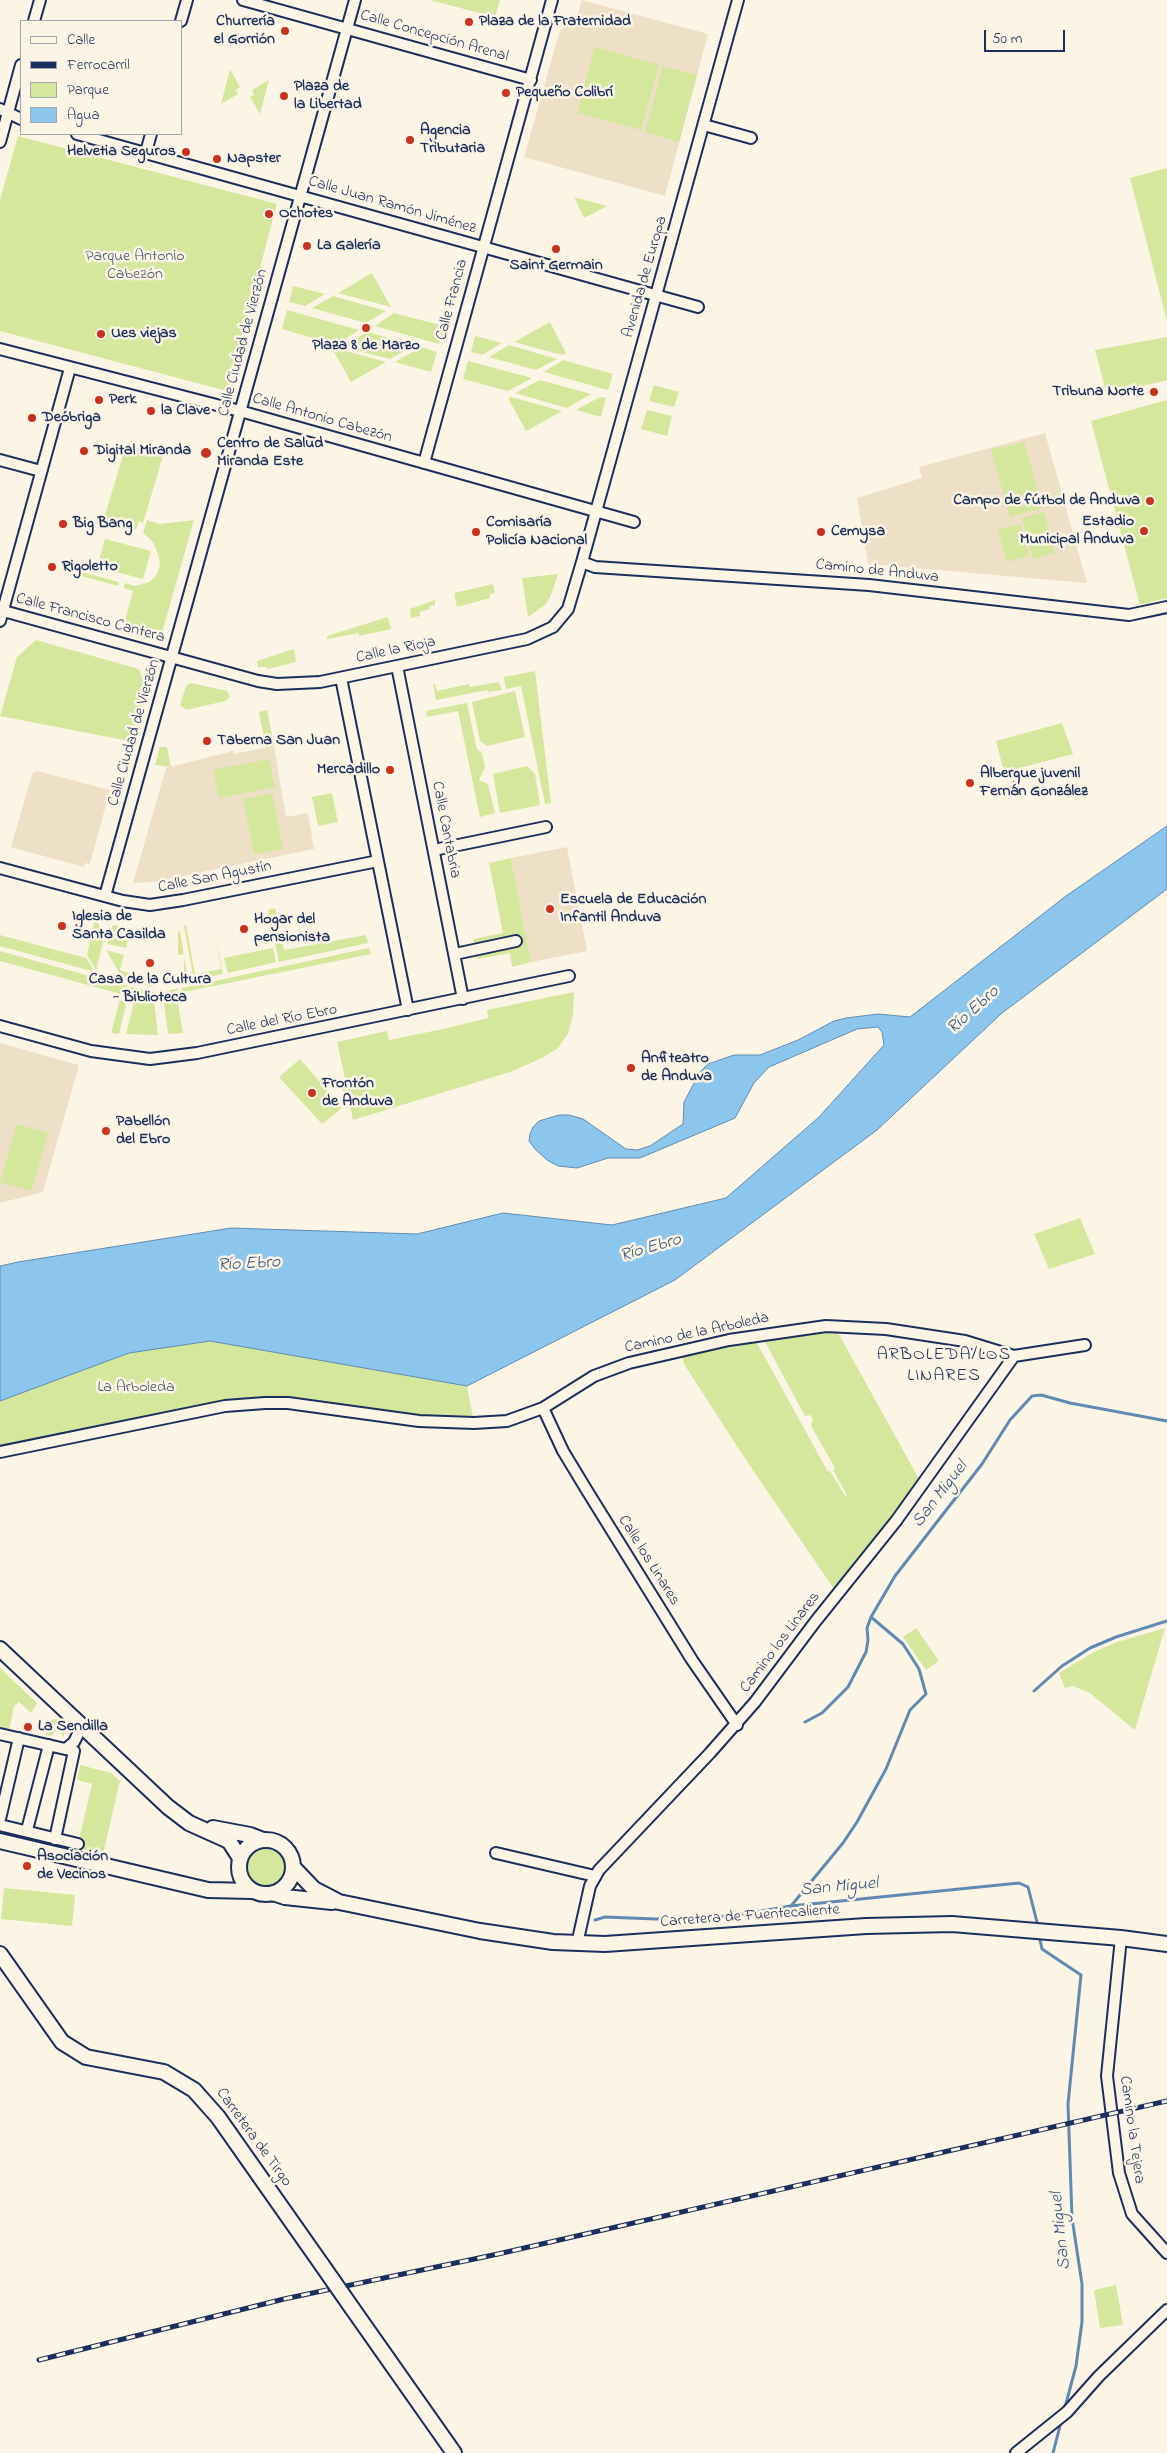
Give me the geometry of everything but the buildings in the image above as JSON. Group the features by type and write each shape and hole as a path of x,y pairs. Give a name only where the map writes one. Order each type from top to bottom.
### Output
{"main road":[{"path":"0,1649 79,1731 179,1817 229,1841 240,1865 241,1879 252,1891"},
{"path":"199,1828 232,1831 281,1844 290,1854 293,1867 288,1883 273,1893"},
{"path":"208,1890 227,1885 249,1846 263,1840"},
{"path":"6,1842 208,1890 252,1891 259,1894 273,1893 325,1902 339,1902"},
{"path":"293,1867 314,1889 339,1902"},
{"name":"Carretera de Fuentecaliente","path":"339,1902 517,1938 577,1944 643,1942 920,1924 981,1925 1167,1944"},
{"name":"Carretera de Tirgo","path":"0,1954 55,2034 73,2050 106,2062 164,2072 194,2090 218,2117 454,2453"}],"street":[{"path":"34,20 40,0"},
{"path":"182,20 187,0"},
{"name":"Calle Concepción Arenal","path":"243,0 531,80"},
{"name":"Calle Ciudad de Vierzón","path":"105,896 355,0"},
{"name":"Calle Francia","path":"424,463 552,0"},
{"name":"Avenida de Europa","path":"582,562 738,0"},
{"path":"0,142 4,110 20,68"},
{"path":"4,110 20,118"},
{"path":"704,125 750,138"},
{"name":"Calle Juan Ramón Jiménez","path":"81,135 698,307"},
{"path":"146,152 151,135"},
{"name":"Calle Antonio Cabezón","path":"0,350 240,411 634,522"},
{"path":"1,614 70,368"},
{"path":"0,460 42,471"},
{"name":"Calle la Rioja","path":"172,656 258,681 276,684 308,684 527,639 553,627 568,609 582,562"},
{"name":"Camino de Anduva","path":"582,562 595,567 869,585 1128,615 1167,607"},
{"name":"Calle Francisco Cantera","path":"1,614 172,656"},
{"name":"Calle Cantabria","path":"397,666 463,999"},
{"path":"341,678 408,1010"},
{"path":"434,850 546,827"},
{"name":"Calle San Agustín","path":"0,868 105,896 150,905 182,901 378,861"},
{"path":"455,954 516,941"},
{"name":"Calle del Río Ebro","path":"0,1026 91,1051 150,1058 197,1053 569,976"},
{"name":"Camino de la Arboleda","path":"0,1452 225,1406 246,1404 288,1404 419,1421 507,1422 542,1408 594,1376 629,1364 729,1340 804,1329 841,1326 886,1329 965,1341 1014,1356 1085,1345"},
{"name":"Camino los Linares","path":"577,1944 595,1876 611,1856 737,1724 814,1622 896,1521 1014,1356"},
{"name":"Calle los Linares","path":"542,1408 563,1451 586,1489 692,1660 737,1724"},
{"path":"67,1748 79,1731"},
{"path":"0,1734 74,1751 75,1754 55,1838"},
{"path":"0,1819 19,1738"},
{"path":"28,1847 30,1840 27,1830 49,1745"},
{"path":"0,1826 27,1830 78,1844"},
{"path":"6,1842 27,1830"},
{"path":"496,1853 595,1876"},
{"name":"Camino la Tejera","path":"1121,1938 1107,2076 1119,2173 1132,2214 1167,2253"},
{"path":"1016,2453 1067,2412 1105,2371 1167,2310"}],"shaded area":[{"path":"582,0 708,34 665,196 524,157 560,30 562,30 565,19 568,20 570,15 577,17"},
{"path":"1045,433 1087,583 868,564 857,498 922,478 919,467"},
{"path":"274,746 286,817 308,813 314,849 154,882 133,883 166,768 233,751 234,754"},
{"path":"37,771 110,790 90,864 85,863 84,867 11,847 32,774"},
{"name":"Escuela de Educación Infantil Anduva","path":"567,847 587,951 531,962 511,858"},
{"path":"0,1043 79,1065 43,1192 0,1203"}],"green space":[{"path":"430,0 500,0 495,17"},
{"path":"595,47 659,65 641,130 577,113"},
{"path":"663,66 697,75 679,142 645,132"},
{"path":"230,69 240,87 236,90 238,94 221,104"},
{"path":"269,80 260,114 250,97 254,95 252,90"},
{"name":"Parque Antonio Cabezón","path":"18,136 277,204 227,391 0,331 0,200"},
{"path":"1167,168 1167,321 1130,178"},
{"path":"574,197 607,206 584,218"},
{"path":"372,273 391,307 338,293"},
{"path":"293,286 325,294 305,306 289,302"},
{"path":"333,296 386,311 366,323 312,308"},
{"path":"287,310 359,330 336,345 282,329"},
{"path":"394,313 444,326 439,344 375,326"},
{"path":"550,322 566,353 562,355 514,342"},
{"path":"367,332 415,345 390,359 343,347"},
{"path":"475,336 502,343 482,355 471,352"},
{"path":"1167,337 1167,380 1107,395 1095,350"},
{"path":"509,345 557,359 536,370 489,357"},
{"path":"421,347 437,352 431,372 395,362"},
{"path":"339,349 386,362 351,382 334,352"},
{"path":"563,360 613,374 608,390 544,372"},
{"path":"468,361 532,378 508,391 463,379"},
{"path":"540,380 591,394 567,408 515,393"},
{"path":"654,385 679,392 674,407 649,401"},
{"path":"511,397 562,411 526,431 508,398"},
{"path":"600,397 606,398 601,417 576,410"},
{"name":"Estadio Municipal Anduva","path":"1167,400 1167,598 1140,605 1091,421"},
{"path":"647,410 672,416 667,436 641,429"},
{"path":"1024,442 1043,508 1010,517 991,450"},
{"path":"126,445 163,456 143,523 139,521 136,530 103,522"},
{"path":"1044,512 1055,553 1033,559 1022,518"},
{"path":"147,520 160,524 194,520 162,633 124,624 133,591 124,588 125,583 135,586 150,582 157,574 160,566 159,557 153,542 143,533"},
{"path":"1020,524 1029,556 1007,562 998,530"},
{"path":"105,539 151,551 143,579 97,567"},
{"path":"82,572 119,582 118,586 81,576"},
{"path":"558,574 546,604 528,617 522,578"},
{"path":"493,584 495,593 490,594 490,598 457,607 454,593"},
{"path":"435,600 435,605 430,606 430,609 419,612 420,616 411,618 410,609"},
{"path":"388,617 391,629 359,636 359,633 327,639 327,636"},
{"path":"36,640 139,669 147,689 129,741 0,716 17,657"},
{"path":"294,649 296,662 268,669 267,667 258,667 257,661"},
{"path":"535,671 551,803 545,804 521,686 506,689 504,677"},
{"path":"499,682 502,690 489,692 487,690 436,700 433,684 435,684 437,691 469,684 470,687"},
{"path":"191,683 227,691 230,697 225,701 186,710 180,705 186,686"},
{"path":"515,691 525,737 487,746 480,741 472,702"},
{"path":"467,703 477,749 482,753 485,767 479,780 488,784 495,813 480,817 458,711 427,717 426,711"},
{"path":"267,710 274,746 266,748 259,712"},
{"path":"1062,723 1073,754 1004,772 996,741"},
{"path":"160,747 167,747 171,767 155,765"},
{"path":"269,759 275,787 219,798 213,770"},
{"path":"527,766 535,774 540,805 500,813 493,774"},
{"path":"272,793 283,849 254,854 243,799"},
{"path":"332,793 338,822 318,826 312,797"},
{"path":"511,858 531,962 512,967 510,953 478,959 477,955 519,946 518,936 475,946 473,939 503,933 489,863"},
{"path":"275,908 284,950 366,935 368,943 279,962 268,910"},
{"path":"95,919 105,934 96,970 87,955"},
{"path":"113,925 131,929 126,948 107,944"},
{"path":"186,925 195,974 221,969 216,937 223,974 194,980 184,926"},
{"path":"178,931 180,931 184,954 178,955"},
{"path":"0,935 86,958 95,972 0,946"},
{"path":"273,948 276,962 228,973 224,958"},
{"path":"369,948 371,954 179,993 182,988"},
{"path":"106,950 124,955 120,970 155,981 153,987 122,978"},
{"path":"0,951 128,986 125,995 0,961"},
{"path":"184,956 188,981 166,985 166,974 184,973"},
{"path":"131,987 153,992 158,1035 126,1034 134,1002 128,995"},
{"path":"179,988 176,992 183,1033 168,1034 163,996 167,995 167,991"},
{"path":"574,992 573,1015 568,1034 558,1048 542,1058 510,1072 353,1120 347,1091 343,1091 341,1079 345,1078 337,1042 387,1031 389,1040 443,1029 488,1018 487,1010"},
{"path":"120,999 126,1005 119,1034 111,1033"},
{"name":"Frontón de Anduva","path":"300,1059 342,1108 322,1124 279,1077"},
{"path":"17,1124 48,1133 31,1191 0,1182"},
{"path":"1080,1218 1095,1254 1049,1269 1034,1234"},
{"path":"837,1331 919,1479 878,1536 834,1589 742,1454 684,1364 682,1357 719,1346 753,1341 757,1343 828,1472 830,1471 845,1496 847,1495 833,1470 835,1468 811,1426 813,1419 810,1415 805,1416 764,1340"},
{"name":"La Arboleda","path":"210,1341 467,1386 474,1423 265,1403 0,1452 0,1400 129,1353"},
{"path":"916,1628 939,1661 926,1670 903,1637"},
{"path":"1165,1628 1135,1730 1090,1693 1073,1686 1065,1688 1059,1673 1094,1652 1117,1642"},
{"path":"0,1668 37,1703 31,1713 19,1702 14,1706 9,1731 0,1731"},
{"path":"58,1719 65,1733 63,1738 62,1733 55,1731 52,1736 46,1735 49,1720"},
{"path":"80,1765 111,1773 120,1781 103,1854 77,1848 92,1784 77,1780"},
{"path":"266,1849 279,1855 285,1868 279,1881 266,1887 253,1881 247,1868 253,1855"},
{"path":"4,1888 75,1895 72,1926 1,1919"},
{"path":"1116,2285 1123,2325 1100,2328 1094,2290"}],"water":[{"name":"Río Ebro","path":"1167,826 1167,889 1002,1013 877,1130 675,1280 467,1386 210,1341 129,1353 0,1401 0,1266 231,1228 417,1234 503,1213 612,1225 726,1198 819,1117 884,1045 882,1032 878,1027 857,1029 769,1067 754,1083 735,1118 640,1158 608,1158 577,1168 558,1166 547,1160 535,1149 529,1141 530,1134 533,1127 539,1121 559,1115 569,1115 583,1119 626,1149 637,1150 650,1146 683,1124 684,1102 700,1072 708,1064 734,1055 760,1055 798,1040 834,1021 846,1018 878,1014 910,1017 1066,896"}],"waterway":[{"name":"San Miguel","path":"1038,1926 1028,1887 1019,1883 791,1906 843,1843 857,1822 886,1769 910,1710 926,1694 919,1669 903,1644 871,1617 895,1576 982,1464 1010,1420 1032,1396 1041,1395 1070,1403 1167,1421"},
{"path":"805,1722 822,1713 848,1687 866,1652 867,1628 871,1617"},
{"path":"1034,1691 1062,1666 1090,1648 1116,1637 1167,1621"},
{"path":"595,1920 605,1917 656,1919 731,1916 791,1906"},
{"name":"San Miguel","path":"1039,1935 1042,1949 1081,1975 1068,2104 1072,2218 1082,2284 1082,2322 1076,2366 1064,2411"},
{"name":"San Miguel","path":"1053,2453 1061,2422"}],"railway":[{"path":"39,2360 284,2299 498,2254 1167,2101"}],"place":[{"name":"Plaza de la Fraternidad","path":"469,22"},
{"name":"Churrería el Gorrión","path":"285,31"},
{"name":"Pequeño Colibrí","path":"506,93"},
{"name":"Plaza de la Libertad","path":"284,96"},
{"name":"Agencia Tributaria","path":"410,140"},
{"name":"Helvetia Seguros","path":"186,152"},
{"name":"Napster","path":"217,159"},
{"name":"Ochotes","path":"269,214"},
{"name":"La Galería","path":"307,246"},
{"name":"Saint Germain","path":"556,249"},
{"name":"Plaza 8 de Marzo","path":"366,328"},
{"name":"Ues viejas","path":"101,334"},
{"name":"Tribuna Norte","path":"1154,392"},
{"name":"Perk","path":"99,400"},
{"name":"la Clave","path":"151,411"},
{"name":"Deóbriga","path":"32,418"},
{"name":"Digital Miranda","path":"84,451"},
{"name":"Centro de Salud Miranda Este","path":"206,453"},
{"name":"Campo de fútbol de Anduva","path":"1150,501"},
{"name":"Big Bang","path":"63,524"},
{"name":"Estadio Municipal Anduva","path":"1144,531"},
{"name":"Comisaría Policía Nacional","path":"476,532"},
{"name":"Cemysa","path":"821,532"},
{"name":"Rigoletto","path":"52,567"},
{"name":"Taberna San Juan","path":"207,741"},
{"name":"Mercadillo","path":"390,770"},
{"name":"Albergue juvenil Fernán González","path":"970,783"},
{"name":"Escuela de Educación Infantil Anduva","path":"550,909"},
{"name":"Iglesia de Santa Casilda","path":"62,926"},
{"name":"Hogar del pensionista","path":"244,929"},
{"name":"Casa de la Cultura - Biblioteca","path":"150,963"},
{"name":"Anfiteatro de Anduva","path":"631,1068"},
{"name":"Frontón de Anduva","path":"312,1093"},
{"name":"Pabellón del Ebro","path":"106,1131"},
{"name":"La Sendilla","path":"28,1727"},
{"name":"Asociación de Vecinos","path":"27,1866"}],"district":[{"name":"ARBOLEDA/LOS LINARES","path":"944,1366"}]}
